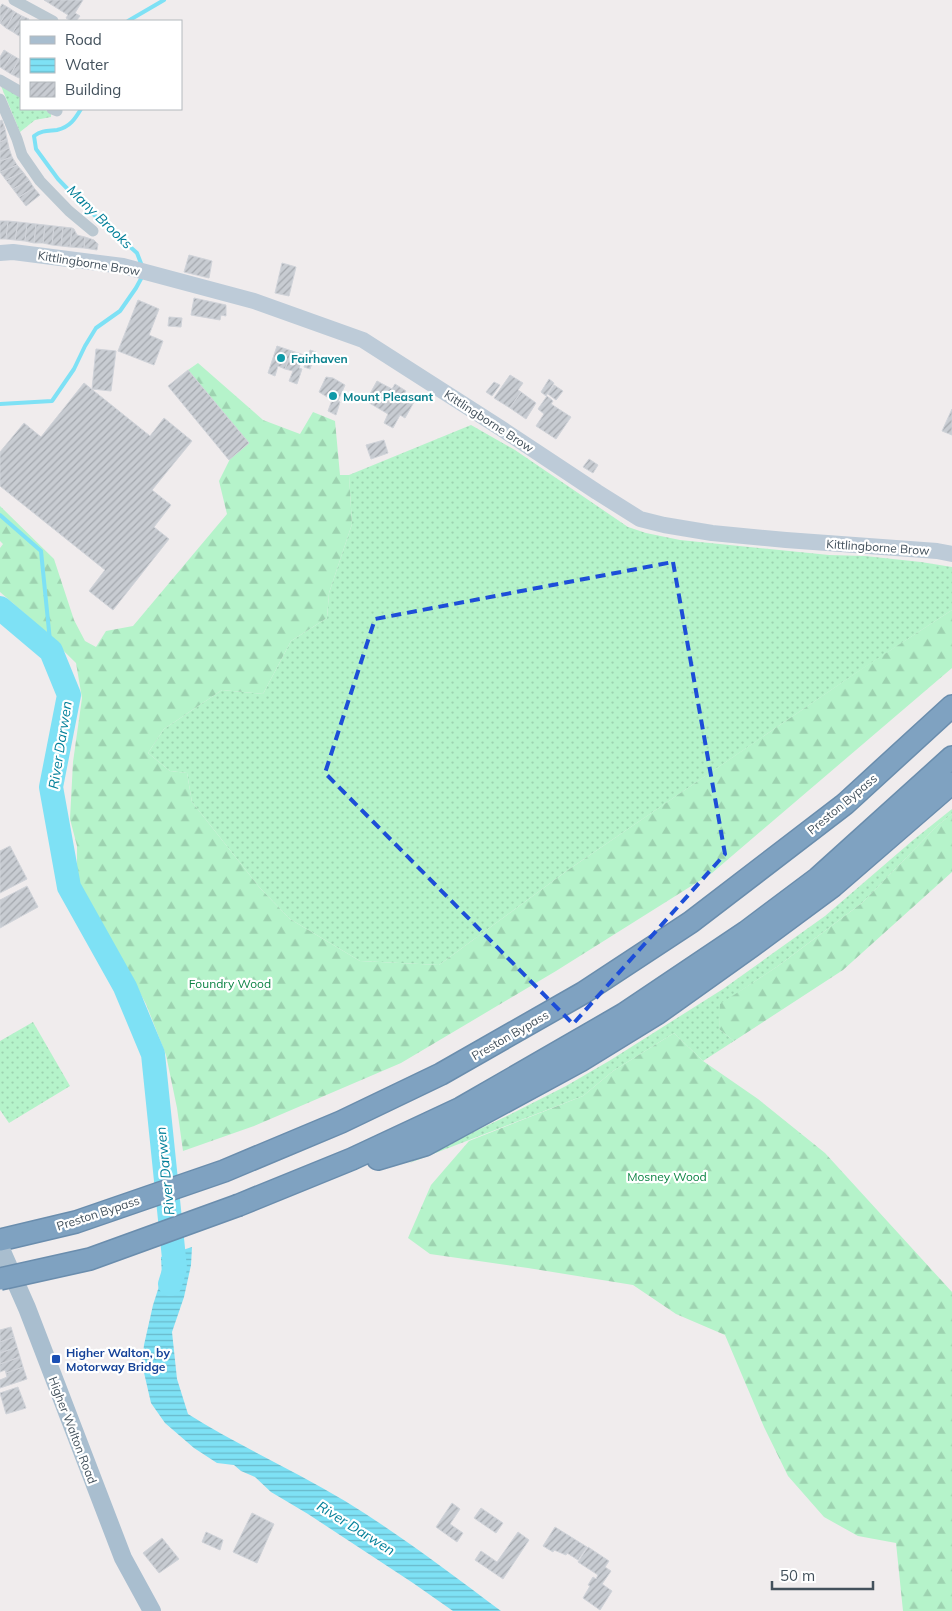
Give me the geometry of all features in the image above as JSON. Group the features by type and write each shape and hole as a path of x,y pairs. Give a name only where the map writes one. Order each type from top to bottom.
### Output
{"highway":[{"name":"Preston Bypass","path":"0,1240 76,1222 224,1170 341,1122 441,1074 583,993 691,922 846,804 952,706"},
{"path":"0,1279 90,1259 239,1205 352,1159 461,1108 624,1014 746,932 818,878 952,757"},
{"path":"293,1183 425,1145 580,1061 658,1013 760,941 833,886 952,783"}],"main road":[{"name":"Higher Walton Road","path":"0,1247 26,1308 123,1558 152,1611"}],"street":[{"path":"14,0 51,20"},
{"path":"0,80 20,91"},
{"path":"0,99 22,155 40,181 69,211 93,231"},
{"name":"Kittlingborne Brow","path":"0,253 13,252 123,266 254,301 364,340 640,519 712,533 936,551 952,554"}],"highlighted area":[{"path":"673,562 725,854 573,1024 325,773 375,619"}],"green space":[{"path":"1,86 20,96 20,110 45,110 51,113 51,117 35,120 20,132"},
{"name":"Foundry Wood","path":"198,363 263,420 300,434 313,412 335,421 340,475 349,475 352,524 329,593 327,618 291,641 263,694 222,690 164,729 148,753 170,771 187,773 192,802 260,888 290,919 360,961 439,965 568,870 863,668 952,610 952,668 712,873 556,971 401,1063 254,1126 183,1151 177,1108 166,1055 146,1004 77,879 77,846 70,819 73,762 82,698 76,663 0,592 0,548 3,544 0,541 0,506 54,559 74,620 85,641 96,647 106,631 133,626 227,514 219,481 230,459 249,443 188,370"},
{"path":"471,425 515,450 628,527 646,533 680,540 829,555 865,556 952,567 952,610 859,671 568,870 439,965 360,961 290,919 260,888 192,802 187,773 170,771 148,753 164,729 222,690 263,694 291,641 327,618 329,593 352,524 349,475"},
{"path":"952,809 952,814 938,825 862,903 778,966 721,1004 719,1029 734,1041 703,1061 674,1033 613,1071 583,1096 407,1164 566,1086 723,989 825,916"},
{"path":"952,814 952,872 843,970 734,1041 719,1029 720,1004 778,966 862,903 938,825"},
{"path":"33,1022 70,1086 9,1123 0,1110 0,1041"},
{"name":"Mosney Wood","path":"674,1033 703,1061 758,1099 825,1153 952,1292 952,1611 903,1611 896,1543 858,1536 824,1517 788,1476 764,1427 725,1335 676,1314 633,1285 430,1254 408,1238 431,1185 469,1141 583,1096 613,1071"}],"water":[{"name":"River Darwen","path":"192,1247 191,1265 184,1297 172,1332 177,1379 188,1414 345,1501 424,1554 501,1611 453,1611 308,1514 271,1492 255,1477 241,1471 234,1465 217,1463 194,1448 165,1423 151,1403 142,1364 144,1345 153,1305 162,1277 161,1257"}],"building":[{"path":"44,0 83,0 75,13 80,16 77,20 69,20 66,18 68,15"},
{"path":"2,4 9,8 0,23 0,8"},
{"path":"9,8 15,12 6,28 0,23"},
{"path":"15,12 22,16 13,32 6,28"},
{"path":"22,16 29,19 20,20 19,36 13,32"},
{"path":"4,50 12,55 3,69 0,67 0,57"},
{"path":"12,55 19,59 11,74 3,69"},
{"path":"19,59 20,60 19,78 11,74"},
{"path":"2,120 5,129 0,132 0,121"},
{"path":"5,129 7,139 0,142 0,132"},
{"path":"7,139 9,148 0,152 0,142"},
{"path":"9,148 12,157 0,161 0,152"},
{"path":"12,157 17,165 0,172 0,161"},
{"path":"17,165 23,172 6,180 0,172"},
{"path":"23,172 29,180 13,189 6,180"},
{"path":"29,180 34,188 19,197 13,189"},
{"path":"34,188 40,195 26,206 19,197"},
{"path":"0,221 8,221 6,239 0,239"},
{"path":"8,221 18,222 15,240 6,239"},
{"path":"18,222 27,223 25,241 15,240"},
{"path":"27,223 36,224 34,243 25,241"},
{"path":"36,224 45,225 43,243 34,243"},
{"path":"45,225 54,226 52,245 43,243"},
{"path":"54,226 63,227 61,246 52,245"},
{"path":"63,227 72,228 70,247 61,246"},
{"path":"72,228 77,235 85,237 84,248 70,247"},
{"path":"85,237 94,240 98,244 97,250 84,248"},
{"path":"189,255 212,261 209,278 184,272"},
{"path":"282,263 296,267 289,296 275,293"},
{"path":"194,298 226,305 226,316 221,315 220,320 191,315"},
{"path":"138,300 159,309 149,335 163,341 154,365 118,351"},
{"path":"169,317 182,318 181,327 168,326"},
{"name":"Fairhaven","path":"277,346 292,351 285,369 278,366 275,376 268,373"},
{"path":"96,349 116,351 111,391 92,389"},
{"path":"310,350 316,352 310,369 304,367"},
{"path":"292,351 304,355 299,368 302,369 297,384 289,381 293,371 285,369"},
{"path":"188,370 249,443 229,460 168,386"},
{"path":"510,375 523,383 518,390 521,392 510,408 494,398"},
{"name":"Mount Pleasant","path":"326,377 333,378 345,385 338,401 340,402 336,415 328,411 332,400 319,392"},
{"path":"549,379 554,383 546,396 541,392"},
{"path":"377,381 392,389 395,384 406,391 403,396 414,402 405,418 400,415 393,428 384,423 388,414 366,401"},
{"path":"494,382 500,385 492,396 486,392"},
{"path":"84,383 150,436 164,418 192,441 152,490 171,505 154,527 169,539 113,610 89,591 105,570 0,486 0,452 24,423 41,437"},
{"path":"554,385 563,391 556,400 548,394"},
{"path":"521,392 536,403 526,419 510,408"},
{"path":"547,396 553,401 551,404 571,417 556,439 536,426 544,414 538,409"},
{"path":"952,409 952,435 942,431"},
{"path":"384,440 388,453 371,459 366,445"},
{"path":"589,459 598,465 593,473 583,467"},
{"path":"10,846 27,879 0,893 0,851"},
{"path":"27,886 38,907 0,928 0,900"},
{"path":"11,1327 14,1337 0,1342 0,1330"},
{"path":"14,1337 17,1347 0,1353 0,1342"},
{"path":"17,1347 20,1357 0,1364 0,1353"},
{"path":"20,1357 23,1367 6,1373 5,1370 0,1372 0,1364"},
{"path":"23,1367 27,1379 0,1388 0,1380 7,1377 6,1373"},
{"path":"18,1387 26,1408 6,1414 0,1393"},
{"path":"452,1503 460,1509 450,1524 463,1533 457,1542 436,1527"},
{"path":"481,1508 503,1523 496,1533 474,1518"},
{"path":"252,1513 274,1524 257,1563 233,1552"},
{"path":"555,1527 587,1547 578,1560 567,1553 566,1555 554,1550 553,1552 543,1546"},
{"path":"206,1532 223,1540 220,1550 202,1542"},
{"path":"518,1532 529,1540 503,1579 475,1560 481,1551 497,1562"},
{"path":"162,1538 179,1559 159,1573 143,1553"},
{"path":"588,1547 609,1561 605,1567 611,1571 602,1584 612,1591 600,1610 583,1598 593,1577 596,1579 598,1575 578,1562"}],"waterway":[{"name":"Many Brooks","path":"130,20 164,0"},
{"name":"Many Brooks","path":"80,110 69,125 34,136 36,149 58,179 84,206 137,253 142,266"},
{"name":"Many Brooks","path":"0,404 52,401 74,369 96,328 120,311 143,275"},
{"name":"Many Brooks","path":"0,515 41,551 51,651"},
{"name":"River Darwen","path":"0,608 51,651 69,695 51,787 69,887 125,987 153,1054 175,1268 170,1284"}],"place":[{"name":"Fairhaven","path":"281,358"},
{"name":"Mount Pleasant","path":"333,396"},
{"name":"Higher Walton, by Motorway Bridge","path":"56,1359"}]}
